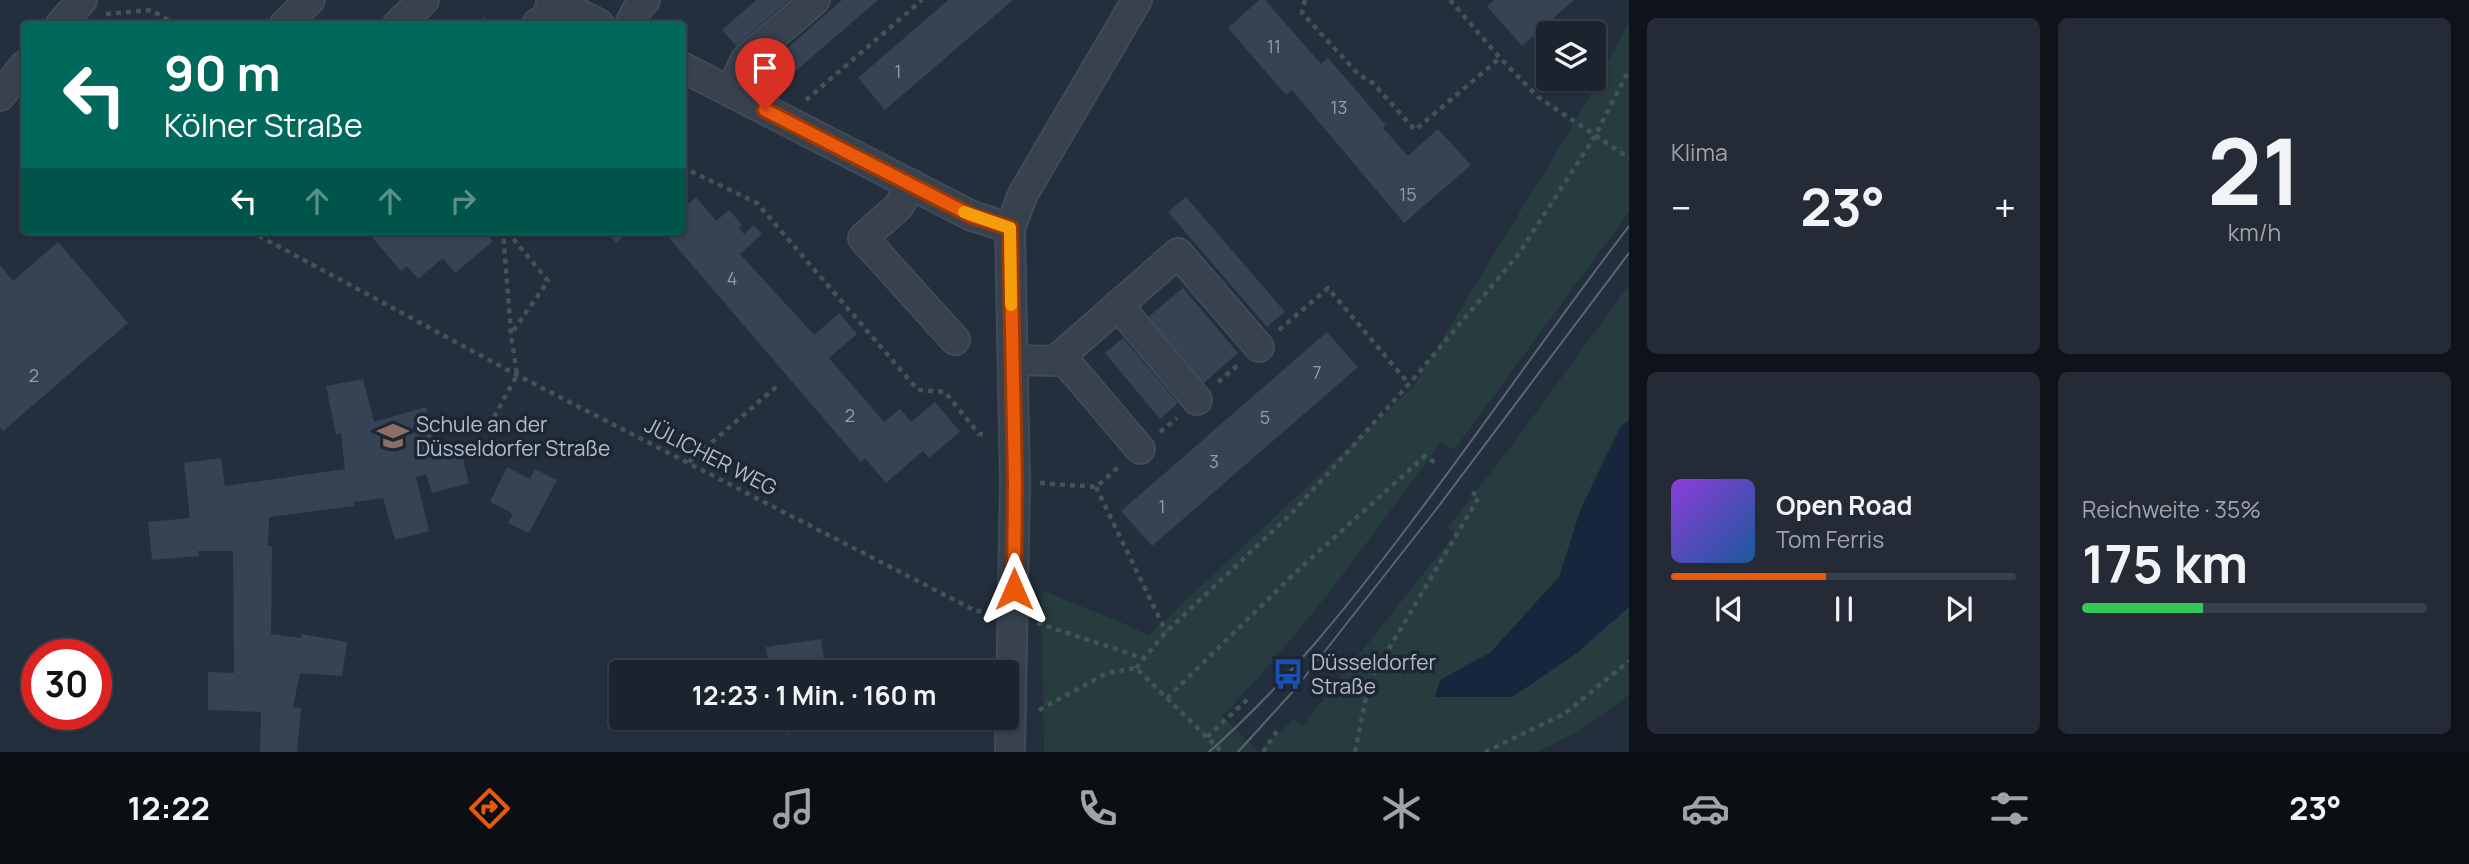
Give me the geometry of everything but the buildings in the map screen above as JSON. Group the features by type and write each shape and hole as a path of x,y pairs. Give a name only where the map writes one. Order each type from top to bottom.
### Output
{"street":[{"path":"288,21 310,0"},
{"path":"401,21 424,0"},
{"path":"632,21 645,0"},
{"path":"730,92 746,59 815,0"},
{"path":"1011,740 1014,433 1010,228 1023,194 1137,0"},
{"path":"542,21 553,1 593,21"},
{"path":"0,96 21,70"},
{"path":"686,70 972,216 1010,228"},
{"path":"911,184 899,206 863,239 955,340"},
{"path":"1013,360 1055,360 1178,253 1259,347"},
{"path":"1118,305 1197,400"},
{"path":"1061,356 1140,449"}],"path":[{"path":"783,120 922,0"},
{"path":"1305,0 1303,13 1359,75 1373,82 1415,130 1500,58"},
{"path":"1450,0 1538,97 1629,158"},
{"path":"70,14 151,10 170,21"},
{"path":"1011,740 1066,694 1107,673 1136,668 1166,632 1292,513 1409,384 1518,254 1595,136 1629,70"},
{"path":"686,169 757,203 918,390 945,392 979,433 1014,433"},
{"name":"JÜLICHER WEG","path":"257,235 517,375 976,611 1014,615 1143,658"},
{"path":"494,417 517,375 511,334 505,235"},
{"path":"508,235 548,281 511,334"},
{"path":"689,462 776,387"},
{"path":"1167,698 1297,571 1425,456 1437,464"},
{"path":"1096,487 1166,632"},
{"path":"1354,752 1369,682 1479,497 1469,490"},
{"path":"1485,752 1564,714 1629,661"},
{"path":"1136,668 1222,752"},
{"path":"1207,737 1250,697"},
{"path":"1263,752 1279,728"}],"green space":[{"path":"1629,23 1629,212 1454,450 1441,442 1309,618 1222,716 1259,752 1044,752 1041,590 1148,636 1413,387 1592,91 1606,91 1606,65"},
{"path":"1629,285 1629,695 1579,731 1538,752 1259,752 1293,719 1303,725 1455,534 1448,527 1516,440"}],"water":[{"path":"1629,420 1629,607 1577,653 1512,697 1435,697 1440,680 1491,652 1559,577 1581,508 1621,426"}],"tram line":[{"path":"1209,752 1290,672 1363,585 1629,226"},
{"path":"1238,752 1296,688 1435,511 1629,253"}],"slow traffic":[{"path":"964,212 1010,228 1011,305"}],"place":[{"name":"Schule an der Düsseldorfer Straße","path":"393,436"},
{"name":"Düsseldorfer Straße","path":"1288,674"}],"route":[{"path":"765,110 972,216 1010,228 1015,482 1014,589"}]}
